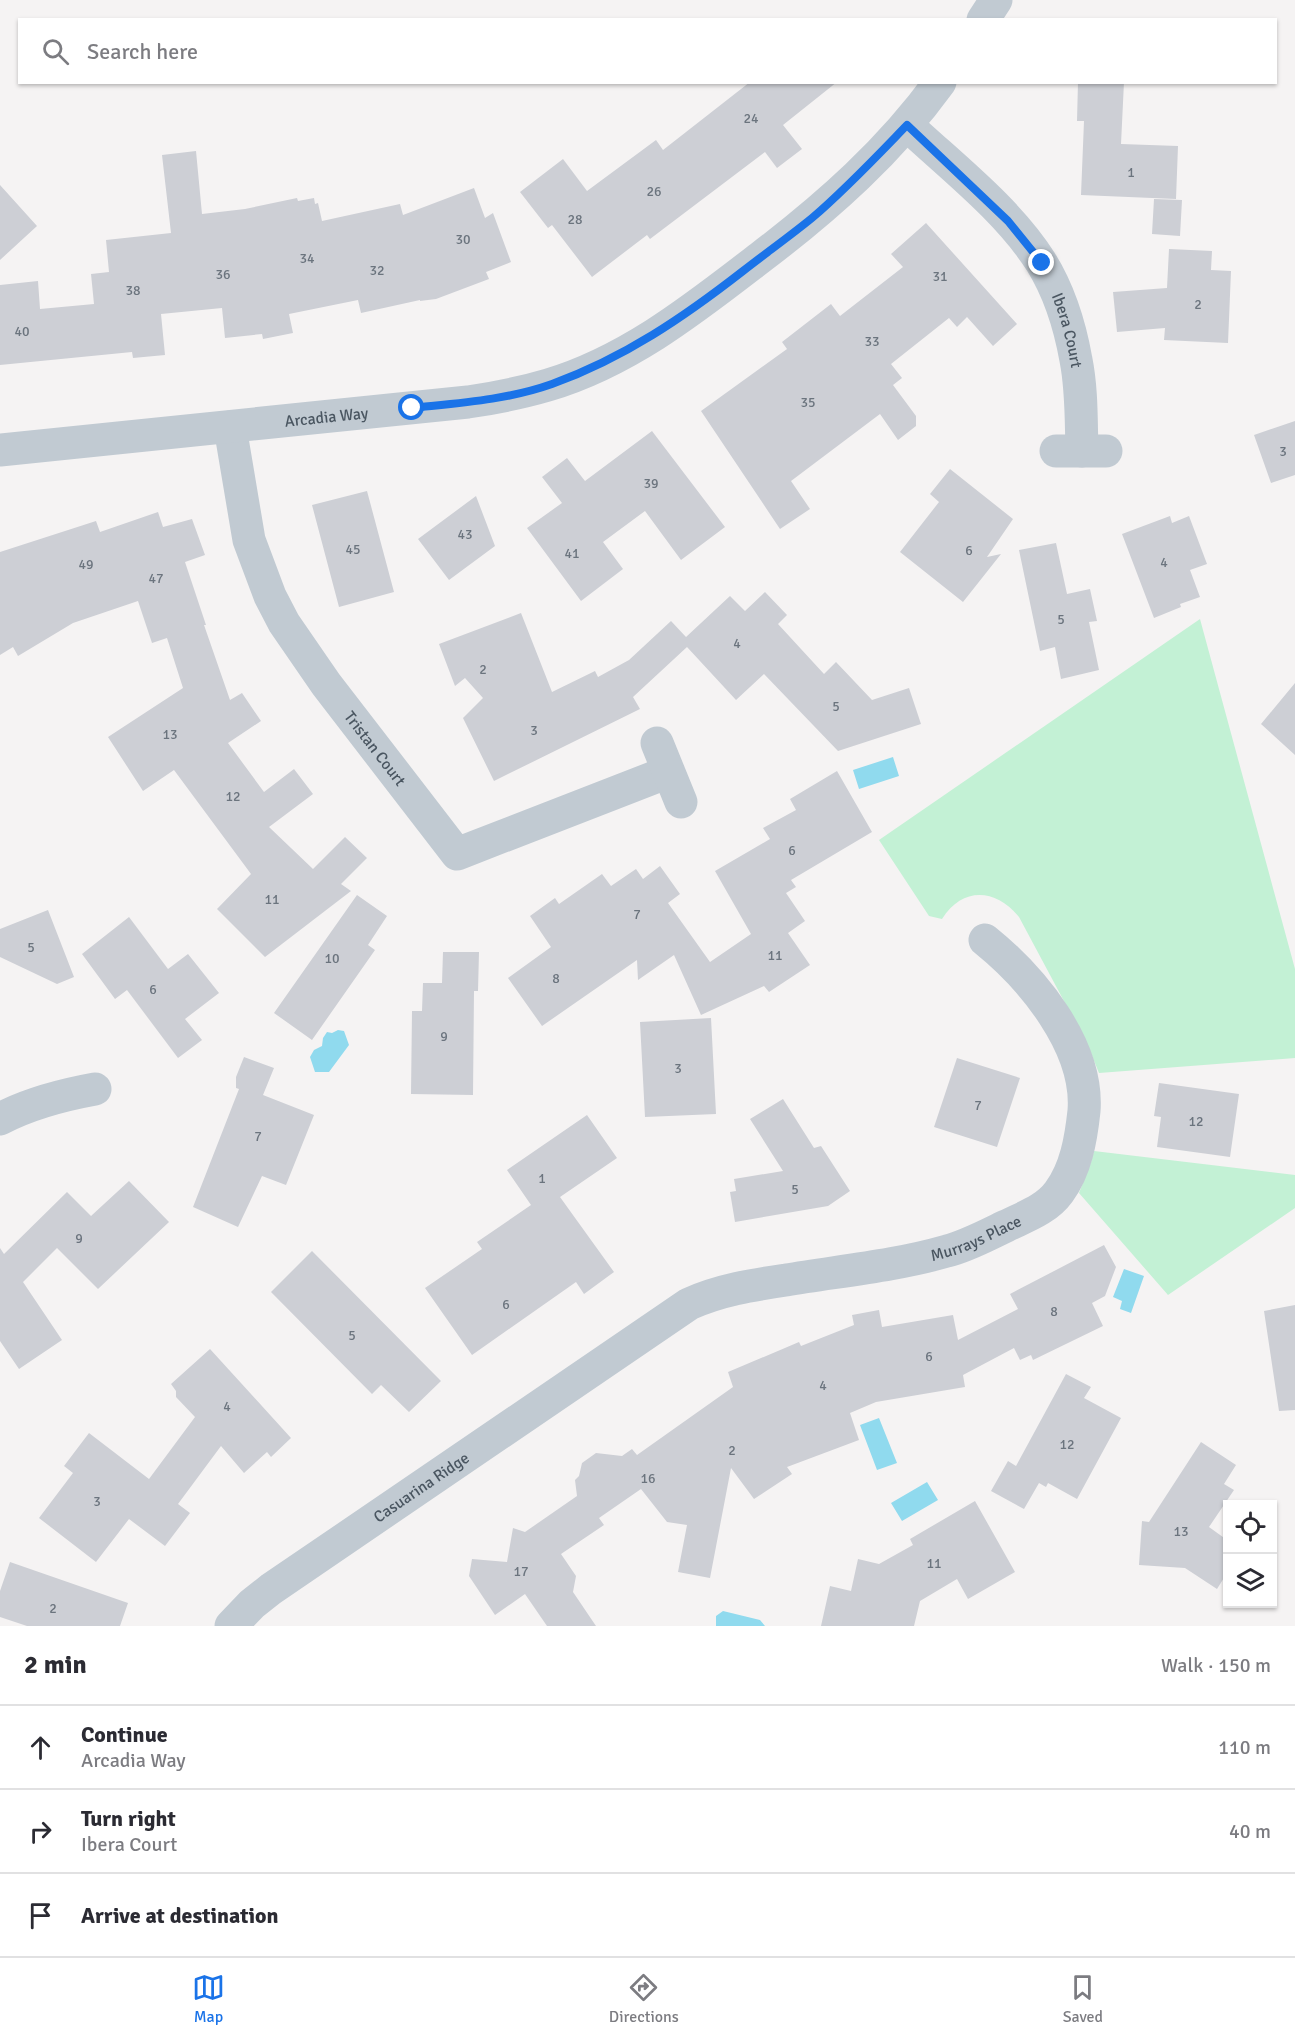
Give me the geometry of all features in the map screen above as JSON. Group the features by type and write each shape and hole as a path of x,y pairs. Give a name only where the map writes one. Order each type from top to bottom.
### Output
{"street":[{"path":"984,18 996,0"},
{"name":"Arcadia Way","path":"0,450 498,397 550,385 624,353 660,332 699,305 810,219 853,181 907,125 938,84"},
{"name":"Ibera Court","path":"907,125 1008,221 1042,263 1057,293 1072,339 1080,386 1081,451"},
{"name":"Tristan Court","path":"230,427 249,540 270,596 284,623 326,684 457,854 662,757 681,801"},
{"name":"Murrays Place","path":"614,1353 671,1314 708,1296 741,1287 949,1251 1031,1214 1047,1205 1058,1193 1077,1156 1084,1104 1083,1082 1068,1041 1041,996 1007,958 985,940"},
{"path":"0,1119 32,1104 95,1089"},
{"name":"Casuarina Ridge","path":"231,1626 252,1604 271,1589 614,1353"}],"green space":[{"path":"1200,619 1295,969 1295,1058 1099,1073 1088,1046 1019,917 1000,901 980,895 970,896 960,901 950,908 942,919 929,916 879,840"},
{"path":"1094,1151 1295,1175 1295,1208 1168,1295 1079,1193"}],"water":[{"path":"893,757 899,776 859,789 853,770"},
{"path":"338,1030 344,1031 349,1045 329,1072 315,1072 310,1057 314,1050 322,1046 327,1032 332,1033"},
{"path":"1124,1269 1144,1276 1131,1313 1120,1309 1122,1301 1113,1297"},
{"path":"879,1418 897,1463 877,1470 860,1425"},
{"path":"927,1482 938,1500 902,1521 891,1503"},
{"path":"723,1611 760,1620 765,1626 716,1626 716,1616"}],"building":[{"path":"747,84 834,84 783,125 802,149 777,168 765,152 650,239 647,235 592,277 552,225 548,228 520,192 563,159 587,191 656,140 663,150"},
{"path":"1078,84 1124,84 1121,144 1178,146 1176,199 1081,195 1084,121 1077,121"},
{"path":"196,151 202,214 245,209 297,198 298,201 314,198 315,204 318,203 322,221 400,204 403,215 474,188 485,218 493,213 511,262 486,272 489,279 436,299 420,300 361,313 358,300 289,314 293,333 263,339 262,334 225,338 222,308 161,314 165,355 133,358 132,352 0,365 0,285 38,281 40,309 94,304 91,274 109,272 106,240 171,233 162,155"},
{"path":"0,185 37,226 0,260"},
{"path":"1154,199 1182,200 1180,236 1152,234"},
{"path":"926,223 1017,324 993,346 967,317 957,327 949,318 891,364 902,378 893,385 916,416 916,426 898,440 880,414 791,481 810,509 780,529 701,411 787,349 782,342 831,304 840,316 903,267 891,254"},
{"path":"1169,249 1212,251 1211,270 1231,271 1228,343 1164,340 1165,328 1117,332 1113,292 1167,288"},
{"path":"1295,421 1295,475 1271,483 1254,435"},
{"path":"652,431 725,527 681,560 645,511 603,542 623,569 581,601 527,528 562,503 542,477 567,458 585,481"},
{"path":"950,469 1013,519 987,557 1001,554 963,602 900,552 939,502 930,494"},
{"path":"367,491 394,592 339,607 312,505"},
{"path":"476,496 495,546 449,580 418,539"},
{"path":"158,512 163,527 192,519 205,555 185,562 206,625 204,625 230,700 242,693 261,721 228,743 264,792 294,769 313,794 269,827 313,869 345,837 367,858 341,884 351,891 265,957 217,909 251,874 174,770 143,791 108,737 183,688 167,638 152,643 138,601 73,623 18,656 13,647 0,655 0,552 96,521 100,532"},
{"path":"1170,516 1172,523 1189,516 1207,564 1190,570 1200,597 1180,604 1181,607 1154,618 1122,534"},
{"path":"1056,543 1067,594 1090,589 1097,621 1089,622 1099,670 1061,679 1055,647 1040,651 1019,550"},
{"path":"765,592 787,615 778,624 824,674 836,662 872,700 909,688 921,724 838,751 764,674 736,700 687,647 633,697 640,709 494,781 463,718 483,698 465,678 455,686 439,644 521,613 552,692 595,671 598,677 629,660 671,621 686,637 730,596 745,611"},
{"path":"1295,683 1295,755 1261,724"},
{"path":"837,771 872,832 791,880 796,887 786,893 805,921 788,933 810,965 769,992 764,986 701,1015 674,955 638,980 637,960 542,1026 508,978 551,947 530,916 555,898 559,904 602,874 611,886 636,869 643,879 660,866 680,894 668,903 710,962 751,934 715,871 770,839 763,828 796,810 790,799"},
{"path":"357,895 387,916 368,945 375,950 312,1040 274,1013"},
{"path":"48,910 74,977 57,984 0,957 0,929"},
{"path":"129,917 168,969 188,954 219,993 185,1019 202,1040 178,1058 127,990 115,999 82,954"},
{"path":"443,952 479,952 478,991 474,991 473,1095 411,1094 412,1011 422,1011 423,983 442,983"},
{"path":"711,1018 716,1114 645,1117 640,1022"},
{"path":"244,1057 274,1068 263,1095 314,1115 286,1185 262,1176 238,1227 193,1207 239,1089 236,1088 236,1077"},
{"path":"957,1058 1020,1078 997,1147 934,1127"},
{"path":"1159,1083 1239,1094 1230,1157 1157,1147 1161,1117 1154,1116"},
{"path":"783,1099 814,1148 821,1146 850,1191 828,1206 735,1222 730,1192 736,1191 734,1179 783,1171 750,1119"},
{"path":"587,1115 617,1158 560,1197 614,1272 584,1294 576,1282 472,1355 425,1288 482,1249 477,1242 531,1205 507,1170"},
{"path":"129,1181 169,1222 98,1289 57,1248 23,1282 62,1340 19,1369 0,1341 0,1248 4,1254 67,1192 91,1216"},
{"path":"1104,1245 1116,1267 1105,1296 1092,1303 1103,1326 1033,1360 1031,1355 1020,1360 1014,1348 963,1375 965,1387 876,1402 850,1413 859,1440 787,1467 792,1474 754,1499 731,1468 710,1578 678,1572 687,1525 667,1522 641,1489 599,1518 604,1525 561,1554 576,1576 573,1592 596,1626 547,1626 525,1594 495,1615 469,1576 472,1559 507,1562 513,1528 525,1532 577,1496 575,1480 579,1476 582,1463 596,1453 622,1456 632,1449 637,1455 733,1387 728,1372 799,1342 801,1346 854,1325 852,1315 879,1310 882,1327 953,1315 958,1340 1018,1309 1010,1294"},
{"path":"312,1251 441,1381 409,1412 381,1385 372,1394 271,1292"},
{"path":"1295,1305 1295,1410 1279,1411 1264,1311"},
{"path":"210,1349 291,1438 271,1457 267,1452 244,1473 221,1446 178,1504 190,1513 165,1546 129,1519 96,1562 39,1518 73,1473 64,1466 89,1433 149,1479 195,1417 176,1397 176,1391 171,1384"},
{"path":"1066,1374 1091,1387 1084,1398 1121,1418 1077,1499 1048,1483 1046,1487 1039,1483 1024,1509 991,1491 1008,1461 1016,1466"},
{"path":"1201,1442 1236,1465 1224,1484 1234,1490 1227,1500 1223,1500 1223,1506 1209,1527 1223,1537 1223,1579 1217,1589 1185,1568 1139,1565 1142,1521 1149,1522"},
{"path":"975,1501 1015,1572 968,1599 957,1579 920,1601 914,1626 821,1626 830,1586 851,1591 858,1559 879,1564 913,1545 910,1539"},
{"path":"10,1562 128,1603 120,1626 27,1626 0,1617 0,1591"}],"route":[{"path":"412,408 508,396 550,385 624,353 699,305 810,219 853,181 907,125 1008,221 1026,240 1042,263"}]}
